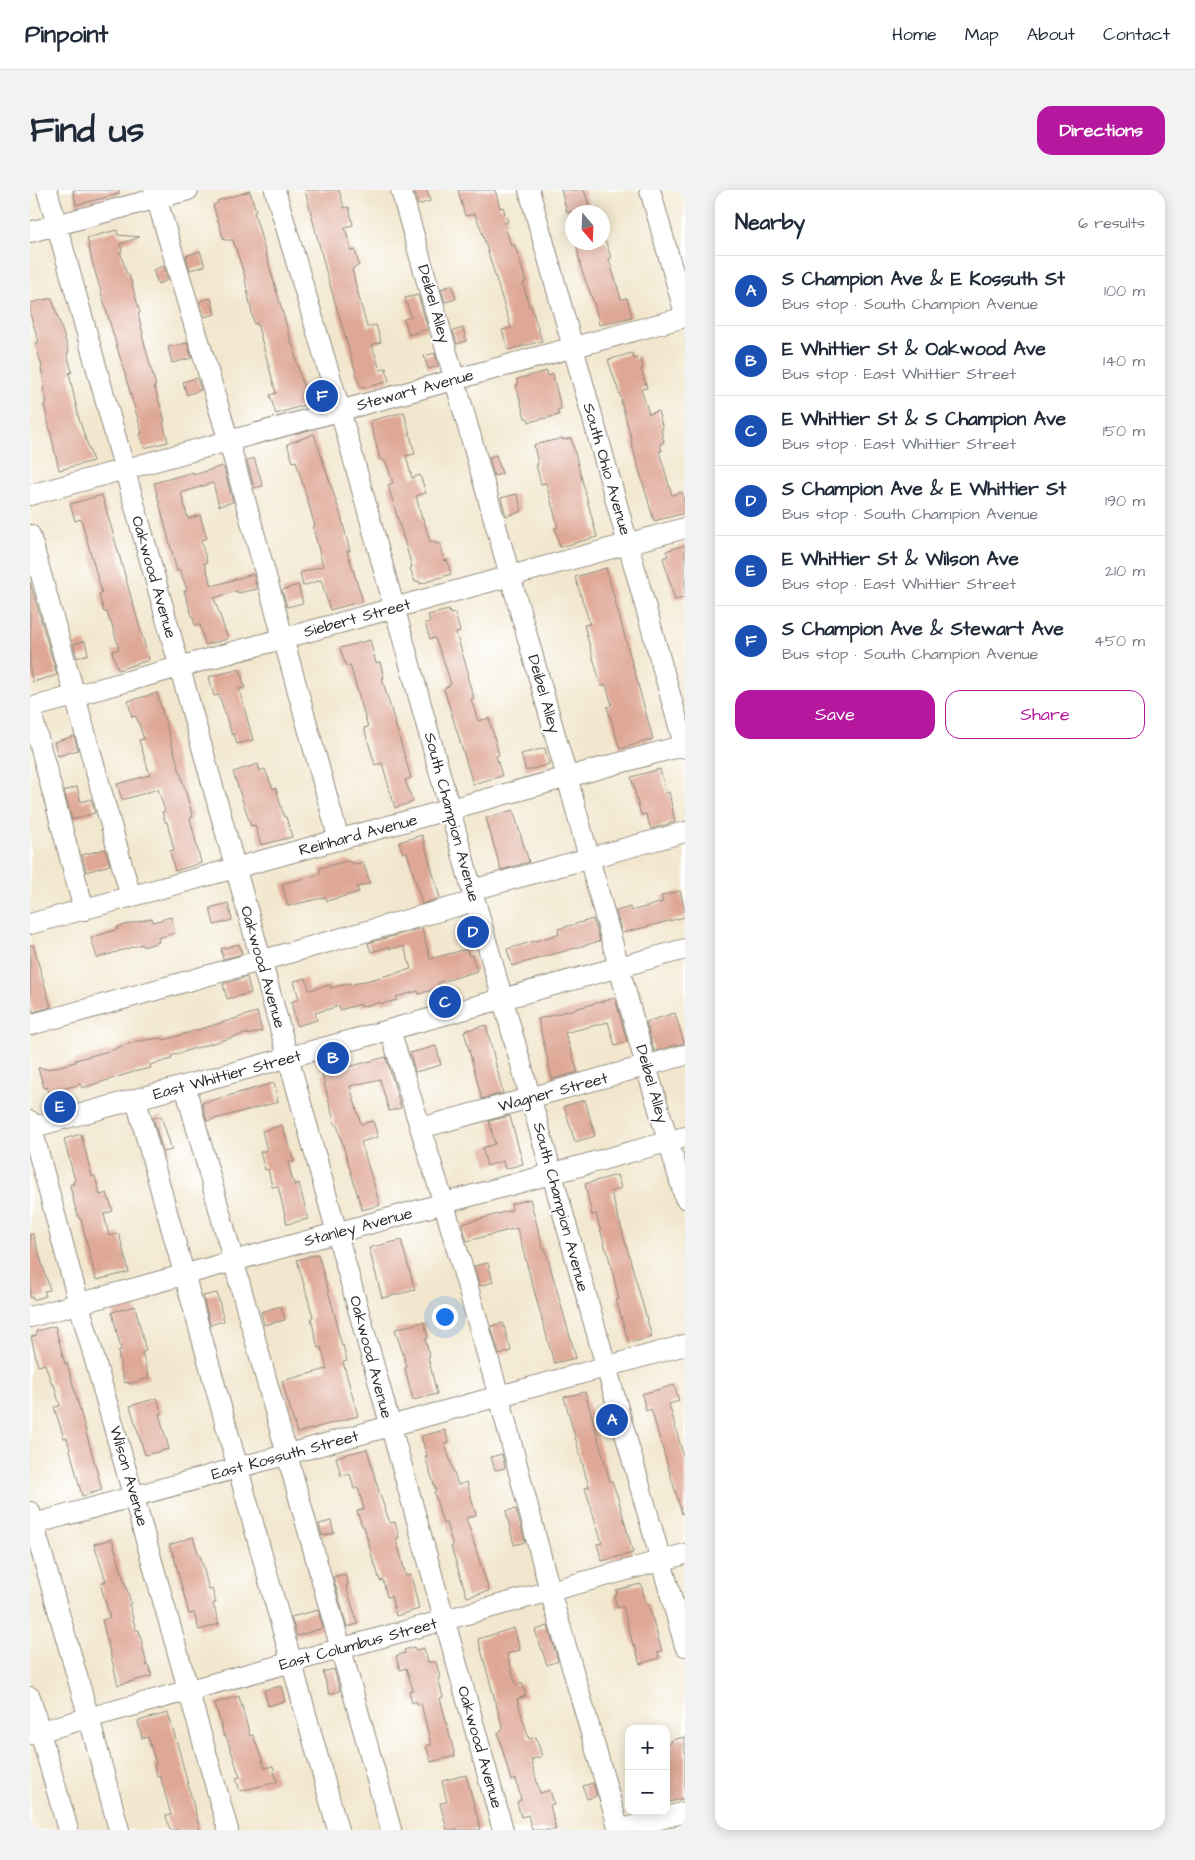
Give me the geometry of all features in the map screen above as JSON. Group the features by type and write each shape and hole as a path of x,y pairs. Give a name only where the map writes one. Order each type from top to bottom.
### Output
{"street":[{"name":"Oakwood Avenue","path":"47,190 503,1830"},
{"path":"30,232 155,194 188,190"},
{"name":"South Champion Avenue","path":"275,190 340,410 473,896 532,1098 685,1646"},
{"name":"Deibel Alley","path":"400,190 456,380 646,1066 677,1139 685,1198"},
{"name":"South Ohio Avenue","path":"529,190 685,746"},
{"path":"650,190 685,315"},
{"path":"155,194 229,442 339,840"},
{"name":"Stewart Avenue","path":"30,495 574,348 685,315"},
{"name":"Siebert Street","path":"30,708 685,528"},
{"path":"30,534 131,897"},
{"path":"30,708 84,910"},
{"name":"Reinhard Avenue","path":"30,924 685,746"},
{"path":"30,1025 261,960 473,896 588,858 685,832"},
{"name":"East Whittier Street","path":"31,1126 136,1100 685,949"},
{"path":"390,1030 444,1204 499,1396 550,1591 619,1830 685,1812"},
{"name":"Wagner Street","path":"421,1128 685,1055"},
{"path":"185,1086 391,1830"},
{"path":"136,1100 338,1830"},
{"name":"Wilson Avenue","path":"31,1126 79,1304 228,1830"},
{"name":"Stanley Avenue","path":"30,1317 552,1175 677,1139"},
{"name":"East Kossuth Street","path":"31,1521 135,1497 685,1344"},
{"path":"31,1521 89,1718 119,1830"},
{"name":"East Columbus Street","path":"35,1733 685,1554"},
{"path":"30,1697 35,1733 68,1830"}],"building":[{"path":"73,190 119,190 119,194 76,205"},
{"path":"305,190 339,190 344,208 349,207 353,225 345,227 351,251 355,250 359,265 352,269 367,327 376,325 381,342 372,345 380,370 386,368 389,381 365,388 360,387 327,275"},
{"path":"427,190 430,201 418,205 414,191"},
{"path":"458,190 495,190 500,208 503,207 508,222 504,223 511,246 515,245 526,282 523,283 529,306 531,306 542,341 508,350 502,330 511,328 481,229 475,214 465,216"},
{"path":"561,190 584,190 589,205 565,205"},
{"path":"250,191 256,211 254,212 293,345 308,404 276,414 270,395 276,393 257,323 254,324 244,274 233,240 224,240 213,205 218,203 217,201"},
{"path":"117,230 118,235 140,237 120,244 122,251 120,252 127,274 129,274 140,313 138,314 142,335 156,386 154,386 165,421 163,422 168,442 144,448 140,434 142,433 87,238"},
{"path":"578,250 608,250 611,258 609,259 621,299 627,298 632,317 599,325 595,306 581,268"},
{"path":"200,251 205,266 190,270 186,256"},
{"path":"164,266 168,280 158,284 153,270"},
{"path":"452,285 456,299 445,302 441,289"},
{"path":"418,295 428,329 409,335 404,319 411,317 405,298"},
{"path":"52,298 69,352 67,353 72,372 69,373 79,419 93,461 59,470 44,404 47,403 43,388 45,387 42,367 35,343 39,342 30,314 30,303"},
{"path":"211,298 215,314 204,317 200,301"},
{"path":"463,328 466,341 457,344 453,331"},
{"path":"187,343 192,358 172,363 168,347"},
{"path":"435,353 438,366 428,369 424,356"},
{"path":"632,353 634,359 640,357 643,368 641,369 647,388 641,389 649,414 658,411 664,442 660,444 662,451 659,451 672,495 682,492 685,504 685,513 654,521 631,442 622,401 608,360"},
{"path":"547,371 548,376 553,374 561,409 557,410 559,415 529,422 528,418 525,418 516,385 518,385 517,379"},
{"path":"197,378 201,390 187,395 183,382"},
{"path":"404,412 415,454 406,456 412,478 420,475 426,493 416,496 422,519 430,542 440,543 444,561 447,560 451,574 420,584 419,581 415,582 410,568 412,567 388,485 393,483 386,462 380,459 370,421"},
{"path":"314,434 341,516 350,551 347,551 363,601 330,610 321,580 303,586 300,573 323,566 313,527 315,526 296,461 293,462 287,444"},
{"path":"563,438 563,440 571,438 597,537 560,547 555,528 558,527 546,483 541,484 536,465 538,465 534,445"},
{"path":"496,455 502,474 494,476 489,457"},
{"path":"254,458 263,486 254,488 247,461"},
{"path":"222,466 233,502 219,506 213,483 181,493 188,519 200,515 207,538 201,540 207,563 204,563 212,586 253,574 257,589 238,593 237,591 214,598 228,639 205,645 200,625 195,625 184,591 187,590 180,570 177,571 154,483 193,472 194,475"},
{"path":"517,494 522,511 506,516 501,498"},
{"path":"102,495 149,660 118,670 112,651 119,649 111,621 107,612 104,612 99,594 102,593 81,519 75,521 70,504"},
{"path":"685,545 685,597 675,600 663,558 668,556 666,551"},
{"path":"606,568 653,739 620,749 607,707 612,705 606,685 601,686 584,625 590,624 575,577"},
{"path":"30,582 57,675 33,682 30,671"},
{"path":"298,585 303,603 287,607 282,590"},
{"path":"449,610 450,614 455,613 460,632 456,633 469,675 467,676 474,698 471,699 478,721 489,718 499,755 496,756 502,776 473,784 444,689 451,684 435,638 430,639 425,623 430,622 428,615"},
{"path":"370,640 376,663 380,662 384,678 382,678 411,778 405,780 413,802 395,808 382,763 375,765 364,728 368,727 350,665 346,666 340,648"},
{"path":"85,641 88,654 77,658 73,644"},
{"path":"240,669 245,688 239,689 253,740 237,744 234,734 232,735 219,695 214,696 209,677"},
{"path":"157,693 193,817 190,818 201,863 175,871 170,851 174,850 167,822 162,812 165,811 158,789 122,800 117,784 150,775 139,740 144,739 136,716 132,717 128,701"},
{"path":"74,736 78,750 58,756 54,742"},
{"path":"545,748 549,764 526,771 521,754"},
{"path":"258,764 260,771 265,769 273,789 276,788 292,837 261,845 255,825 251,826 233,772"},
{"path":"660,769 666,793 669,792 675,822 651,829 646,814 641,815 631,777"},
{"path":"77,787 81,802 91,799 95,813 72,820 64,791"},
{"path":"513,810 529,862 501,870 486,818"},
{"path":"422,835 440,898 422,904 407,852 403,853 399,842"},
{"path":"105,849 110,865 86,872 82,855"},
{"path":"347,861 356,864 363,862 370,883 357,887 359,892 327,901 326,897 288,906 282,884 320,874 320,868"},
{"path":"680,891 685,917 622,933 616,911 630,907 631,911 663,902 661,896"},
{"path":"228,903 232,920 214,925 210,908"},
{"path":"171,917 175,933 158,938 159,942 143,947 142,944 97,958 91,938 118,929 117,927 152,918 153,922"},
{"path":"593,919 600,941 512,966 507,949 559,934 558,929"},
{"path":"422,928 430,959 467,949 469,956 472,955 477,971 438,983 439,988 419,994 418,991 396,997 397,1000 361,1007 361,1004 340,1010 339,1006 315,1013 317,1020 297,1026 291,1002 299,999 294,981 306,978 309,990 330,985 331,988 411,969 404,946 390,949 389,947 371,952 368,943"},
{"path":"239,944 242,954 223,959 221,949"},
{"path":"30,945 33,945 51,1007 33,1012 30,1002"},
{"path":"247,977 251,993 227,999 223,984"},
{"path":"615,998 627,1042 615,1046 608,1022 565,1033 578,1072 552,1079 538,1019"},
{"path":"257,1012 262,1031 248,1035 248,1033 189,1050 171,1056 172,1059 150,1065 151,1068 82,1088 80,1084 49,1093 47,1087 44,1088 38,1068 48,1069 76,1062 75,1060 137,1041 162,1038 164,1040"},
{"path":"675,1013 684,1043 654,1051 646,1022"},
{"path":"486,1025 503,1093 482,1099 464,1031"},
{"path":"436,1046 441,1065 415,1072 410,1053"},
{"path":"386,1057 401,1108 389,1111 380,1079 350,1086 361,1124 373,1121 378,1137 361,1142 380,1205 362,1210 337,1125 335,1125 322,1074"},
{"path":"274,1083 278,1102 207,1121 202,1103"},
{"path":"585,1100 595,1136 575,1142 564,1106"},
{"path":"161,1116 172,1150 163,1152 153,1118"},
{"path":"510,1116 523,1164 505,1169 503,1161 487,1166 482,1148 495,1144 489,1121"},
{"path":"282,1125 294,1162 288,1163 294,1185 299,1183 308,1219 287,1224 278,1186 272,1187 268,1169 265,1170 260,1152 267,1150 262,1131"},
{"path":"81,1134 92,1177 95,1176 100,1195 107,1193 113,1211 104,1214 109,1236 119,1234 129,1272 96,1280 81,1219 79,1219 74,1203 70,1185 74,1184 73,1182 75,1181 64,1139"},
{"path":"617,1175 621,1188 611,1192 652,1337 629,1343 616,1300 619,1299 607,1250 596,1214 592,1215 585,1184"},
{"path":"530,1199 576,1358 554,1363 517,1228 467,1241 462,1224 512,1210 511,1204"},
{"path":"30,1234 33,1234 50,1290 44,1291 46,1296 33,1300 32,1297 30,1298"},
{"path":"401,1240 415,1290 382,1298 369,1248"},
{"path":"318,1254 347,1361 343,1362 358,1416 297,1433 282,1381 327,1369 321,1347 318,1348 311,1318 313,1317 297,1260"},
{"path":"488,1263 493,1282 480,1286 474,1266"},
{"path":"217,1293 224,1321 210,1325 203,1296"},
{"path":"135,1306 146,1351 142,1352 149,1378 129,1384 129,1382 125,1383 121,1370 118,1351 121,1350 112,1312"},
{"path":"281,1306 285,1320 264,1325 261,1312"},
{"path":"424,1322 428,1338 425,1339 430,1357 428,1357 437,1394 413,1400 405,1368 407,1367 395,1329"},
{"path":"503,1323 511,1351 499,1355 491,1326"},
{"path":"55,1326 102,1490 82,1496 67,1438 64,1438 54,1407 60,1406 54,1384 52,1385 45,1364 38,1366 31,1337 37,1335 36,1331"},
{"path":"674,1385 679,1401 669,1404 685,1462 685,1513 682,1514 651,1409 646,1411 642,1394"},
{"path":"585,1392 633,1553 602,1561 597,1544 602,1543 585,1488 589,1487 564,1397"},
{"path":"157,1398 162,1414 159,1414 169,1449 145,1455 130,1406"},
{"path":"445,1430 449,1443 445,1444 458,1485 467,1482 476,1515 466,1518 489,1591 467,1597 451,1547 453,1546 446,1523 443,1524 421,1436"},
{"path":"367,1449 390,1523 395,1522 399,1538 396,1539 406,1576 411,1575 419,1609 396,1616 391,1596 387,1597 383,1580 380,1581 364,1526 362,1526 357,1511 364,1509 358,1488 354,1489 350,1474 341,1476 336,1457"},
{"path":"502,1454 505,1468 495,1470 491,1457"},
{"path":"516,1509 525,1542 514,1545 506,1511"},
{"path":"331,1521 334,1533 322,1536 319,1524"},
{"path":"193,1537 209,1590 212,1589 216,1603 213,1603 219,1624 199,1630 194,1613 189,1614 169,1545"},
{"path":"112,1539 131,1603 129,1604 136,1630 139,1630 147,1666 149,1666 152,1676 118,1685 102,1620 110,1618 100,1583 106,1581 94,1544"},
{"path":"345,1574 348,1585 346,1586 358,1624 347,1627 333,1577"},
{"path":"641,1584 662,1651 658,1652 659,1658 640,1664 623,1606 617,1608 614,1596 617,1594 616,1590"},
{"path":"318,1610 323,1628 297,1636 291,1617"},
{"path":"548,1626 558,1661 547,1665 535,1630"},
{"path":"514,1628 520,1650 507,1654 516,1685 522,1683 526,1696 517,1699 529,1739 536,1737 542,1756 531,1760 540,1793 550,1790 554,1804 550,1805 556,1830 532,1830 528,1815 521,1817 517,1802 521,1800 516,1779 511,1781 498,1733 503,1729 478,1639"},
{"path":"414,1647 415,1650 424,1648 428,1662 436,1662 443,1697 440,1698 455,1756 431,1762 426,1746 431,1745 421,1703 417,1704 416,1701 412,1703 409,1691 413,1690 406,1668 400,1670 396,1656 405,1653 404,1650"},
{"path":"334,1669 340,1691 329,1694 323,1672"},
{"path":"281,1686 285,1701 268,1706 264,1690"},
{"path":"239,1696 250,1736 253,1735 265,1768 273,1766 277,1782 240,1791 236,1778 240,1777 226,1736 224,1737 215,1703"},
{"path":"168,1713 200,1830 170,1830 166,1816 171,1815 160,1775 157,1776 154,1765 156,1764 148,1737 142,1738 138,1721"},
{"path":"685,1737 685,1798 670,1802 670,1743 672,1740"},
{"path":"466,1775 481,1830 447,1830 440,1803 447,1802 442,1781"},
{"path":"593,1783 597,1796 587,1799 583,1786"}],"place":[{"name":"S Champion Ave & Stewart Ave","path":"322,396"},
{"name":"S Champion Ave & E Whittier St","path":"473,932"},
{"name":"E Whittier St & S Champion Ave","path":"445,1002"},
{"name":"E Whittier St & Oakwood Ave","path":"333,1058"},
{"name":"E Whittier St & Wilson Ave","path":"60,1107"},
{"name":"S Champion Ave & E Kossuth St","path":"612,1420"}]}
